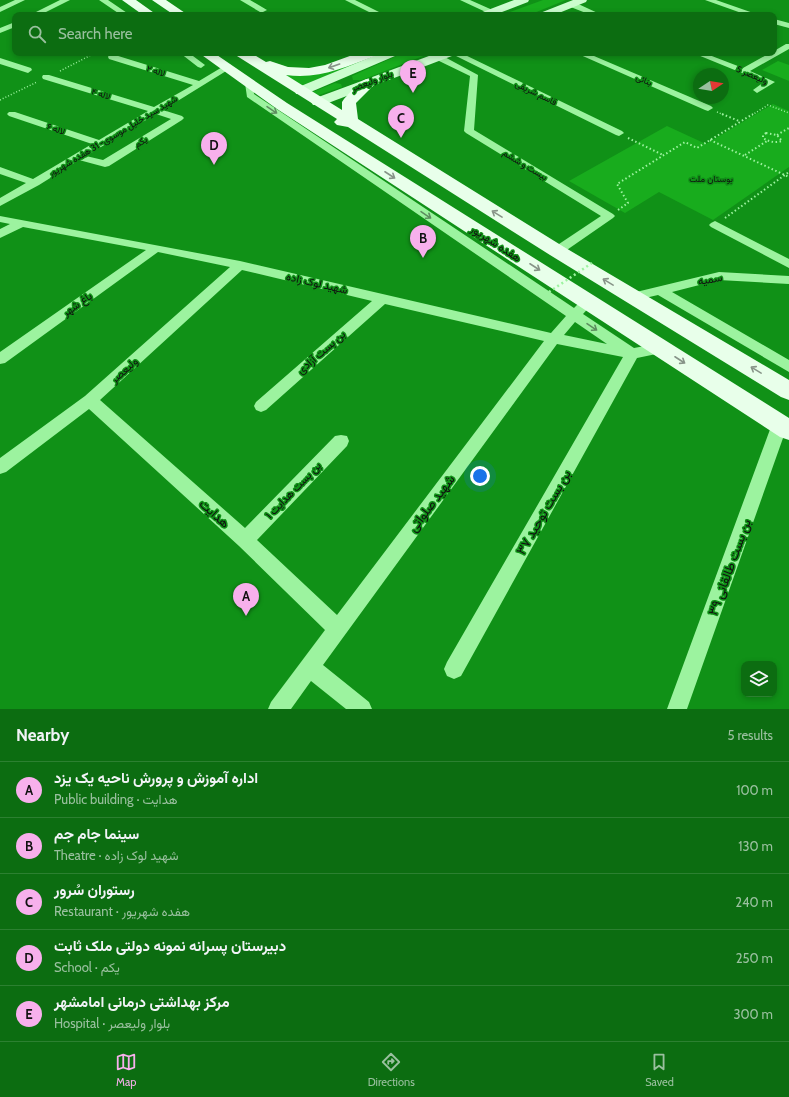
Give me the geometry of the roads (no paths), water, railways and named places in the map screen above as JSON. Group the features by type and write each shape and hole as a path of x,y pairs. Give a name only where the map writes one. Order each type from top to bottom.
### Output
{"main road":[{"path":"128,0 146,12"},
{"path":"158,0 177,12"},
{"path":"491,12 524,0"},
{"path":"551,12 582,0"},
{"path":"250,58 288,71 306,71 327,68 361,56"},
{"name":"بلوار ولیعصر","path":"300,96 345,73 384,56"},
{"name":"بلوار ولیعصر","path":"318,102 440,56"},
{"path":"238,76 252,73 259,69 250,58"},
{"path":"250,58 300,96 301,107 320,124 325,134"},
{"name":"هفده شهریور","path":"203,59 238,76 325,134 343,151 588,302 784,427"},
{"path":"345,73 342,81 346,85 365,84"},
{"path":"238,76 255,80 278,94 300,96 318,102 632,297 789,390"},
{"path":"351,122 349,102 365,84"},
{"path":"325,134 331,125 351,122"}],"street":[{"path":"0,10 21,0"},
{"path":"40,12 66,0"},
{"path":"103,0 121,12"},
{"path":"244,0 263,10"},
{"path":"349,0 375,12"},
{"path":"464,0 486,12"},
{"path":"709,0 746,12"},
{"path":"571,4 591,12"},
{"path":"777,22 789,26"},
{"path":"0,31 12,25"},
{"path":"777,53 789,46"},
{"path":"445,56 474,75 488,70"},
{"name":"قاسم شریفی","path":"460,56 619,133"},
{"name":"بنائی","path":"587,56 708,108"},
{"name":"ولیعصر 5","path":"705,56 771,82 757,90"},
{"path":"744,71 771,56"},
{"name":"لاله ۲","path":"112,57 200,84"},
{"path":"0,61 28,70"},
{"name":"بیست و ششم","path":"474,75 469,130 609,216 557,251"},
{"path":"238,76 250,95 343,151 574,315 632,354 661,348"},
{"name":"شهید سید خلیل موسوی- 31 هفده شهریور","path":"0,203 200,84 238,76"},
{"name":"لاله ۴","path":"46,77 156,110"},
{"name":"یکم","path":"78,157 105,164 179,118 156,110"},
{"name":"لاله ۶","path":"12,114 100,144"},
{"path":"0,170 35,183"},
{"name":"شهید لوک زاده","path":"0,219 240,265 553,339 632,354"},
{"path":"0,234 21,223"},
{"path":"715,225 789,264"},
{"name":"باغ شهر","path":"0,359 155,249"},
{"name":"ولیعصر","path":"0,467 90,400 240,265"},
{"name":"سمیه","path":"632,297 719,276 789,280"},
{"path":"659,290 789,367"},
{"name":"بن بست آزادی","path":"261,406 382,299"},
{"name":"شهید صلواتی","path":"278,709 553,339 574,315 588,302"},
{"name":"بن بست توحید ۳۷","path":"454,669 632,354"},
{"name":"هدایت","path":"90,400 245,540 338,628"},
{"name":"بن‌ بست طالقانی ۳۹","path":"677,709 784,427"},
{"name":"بن بست هدایت ۱","path":"245,540 341,441"},
{"path":"309,667 362,709"}],"place":[{"name":"مرکز بهداشتی درمانی امامشهر","path":"413,93"},
{"name":"رستوران سُرور","path":"401,138"},
{"name":"دبیرستان پسرانه نمونه دولتی ملک ثابت","path":"214,165"},
{"name":"سینما جام جم","path":"423,258"},
{"name":"اداره آموزش و پرورش ناحیه یک یزد","path":"246,616"}],"park label":[{"name":"بوستان ملت","path":"711,179"}]}
